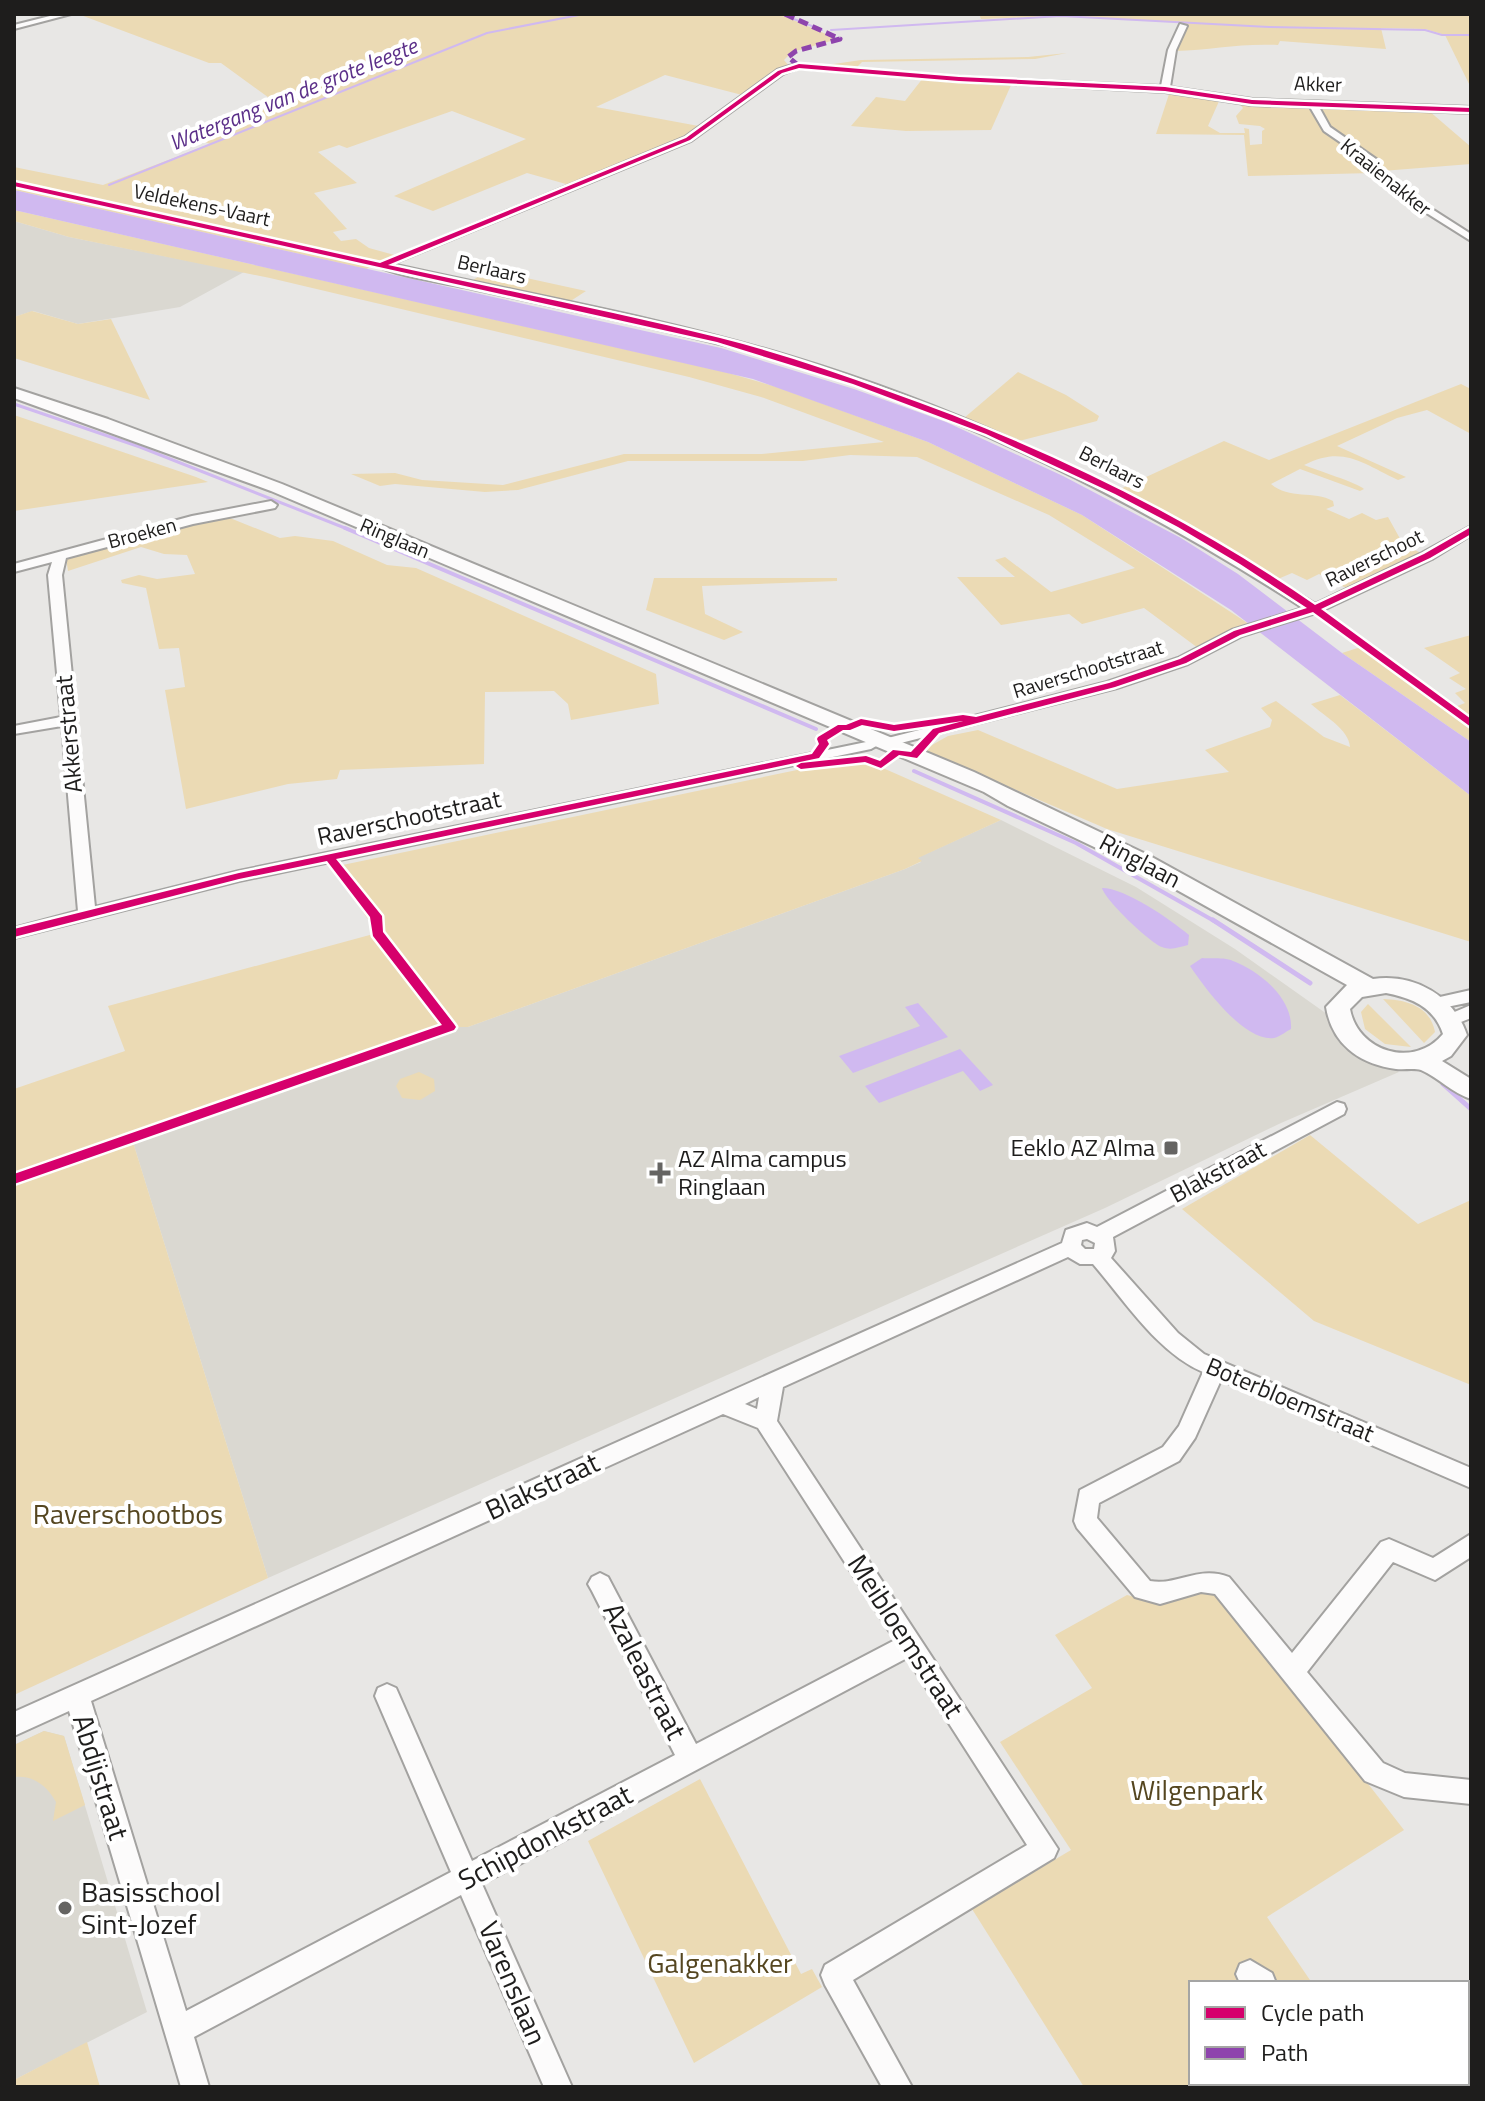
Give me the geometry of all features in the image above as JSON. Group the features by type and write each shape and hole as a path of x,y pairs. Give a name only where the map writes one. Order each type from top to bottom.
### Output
{"main road":[{"name":"Ringlaan","path":"14,393 96,419 273,485 1028,806 1142,861 1367,986"},
{"name":"Ringlaan","path":"771,697 837,730 885,747"},
{"name":"Ringlaan","path":"1250,922 1327,980 1344,997"},
{"path":"1367,986 1404,987 1453,1011 1455,1035 1448,1049 1424,1061 1410,1062 1381,1058 1353,1042 1338,1019 1338,1007 1344,997 1367,986"},
{"path":"1448,1049 1471,1073"},
{"path":"1424,1061 1471,1090"}],"street":[{"path":"14,27 67,14"},
{"path":"1165,89 1172,50 1183,26"},
{"name":"Berlaars","path":"1165,89 959,79 812,65 791,68 772,78 725,116 688,139 595,180 381,265 719,340 808,365 908,399 997,434 1098,481 1244,562 1307,611"},
{"name":"Akker","path":"1165,89 1252,102 1471,110"},
{"name":"Kraaienakker","path":"1313,104 1327,129 1373,161 1379,175 1393,188 1471,238"},
{"name":"Broeken","path":"14,568 192,520 271,505"},
{"name":"Raverschoot","path":"1246,630 1307,611 1427,556 1471,530"},
{"name":"Akkerstraat","path":"60,555 55,575 87,914"},
{"name":"Raverschootstraat","path":"14,933 264,870 885,747 1112,685 1183,661 1246,630"},
{"path":"14,730 68,720"},
{"path":"1453,1011 1471,996"},
{"name":"Blakstraat","path":"1099,1235 1337,1109"},
{"path":"1077,1232 1099,1235 1106,1246 1098,1257 1080,1256 1071,1247 1070,1239 1077,1232"},
{"name":"Blakstraat","path":"14,1724 1071,1247"},
{"name":"Boterbloemstraat","path":"1098,1257 1171,1339 1197,1360 1471,1478"},
{"path":"1215,1369 1187,1432 1171,1454 1088,1497 1085,1521 1143,1590 1160,1593 1201,1582 1221,1584 1374,1772 1404,1785 1471,1792"},
{"path":"723,1404 766,1422 773,1381"},
{"name":"Meibloemstraat","path":"766,1422 1045,1849 835,1975 898,2087"},
{"path":"1293,1671 1389,1549 1435,1570 1471,1544"},
{"name":"Azaleastraat","path":"600,1584 690,1759"},
{"name":"Schipdonkstraat","path":"178,2030 911,1644"},
{"name":"Abdijstraat","path":"77,1696 195,2087"},
{"name":"Varenslaan","path":"387,1696 558,2087"}],"shaded area":[{"path":"14,190 721,348 854,389 946,422 1063,476 1181,538 1238,574 1342,653 1471,742 1471,796 1231,610 1082,515 928,442 753,379 14,210"},
{"path":"14,221 69,237 244,272 180,307 78,324 33,311 14,317"},
{"name":"AZ Alma campus Ringlaan","path":"1001,820 1136,887 1235,949 1334,1019 1399,1072 1281,1123 1105,1208 268,1578 132,1139 450,1027 468,1027 905,869 921,862 917,858"},
{"path":"1102,888 1123,893 1159,913 1189,935 1188,945 1169,949 1156,944 1119,911"},
{"path":"1202,958 1230,960 1264,979 1287,1007 1291,1029 1274,1038 1262,1037 1238,1023 1215,1000 1190,966"},
{"path":"918,1003 948,1037 853,1073 839,1056 920,1026 905,1007"},
{"path":"960,1049 993,1085 980,1091 963,1071 879,1103 865,1086"},
{"name":"Basisschool Sint-Jozef","path":"44,1731 64,1736 147,2012 14,2080 14,1745"}],"green space":[{"path":"78,14 779,14 838,39 792,52 784,60 789,66 746,96 665,75 596,107 704,127 573,186 527,173 433,211 394,196 526,139 452,111 347,148 339,145 318,152 357,183 314,193 347,229 333,232 341,241 356,239 369,248 398,256 375,262 84,200 375,265 366,269 14,190 14,167 103,185 210,144 181,132 272,100 221,63 209,63"},
{"path":"979,14 1471,14 1471,88 1445,35 1425,29 1381,28 1386,49 1280,41 1278,45 1175,51 1187,27 1178,22 1061,16 981,19"},
{"path":"1067,53 1035,59 862,62 856,68 827,65 861,60 1028,57"},
{"path":"923,78 1012,83 991,130 906,131 851,126 876,97 905,101"},
{"path":"1170,91 1220,99 1208,126 1220,133 1245,133 1244,128 1249,129 1250,145 1262,144 1262,131 1265,129 1239,124 1236,116 1243,108 1238,102 1310,107 1327,132 1368,160 1373,173 1248,176 1244,135 1156,134"},
{"path":"1318,107 1428,110 1471,147 1471,164 1382,171 1379,162 1330,129"},
{"path":"14,210 725,372 777,387 928,442 1082,515 1249,624 1229,630 1198,648 1144,608 1082,624 1069,614 1001,625 957,577 1015,577 995,560 1005,557 1051,592 1135,568 1049,515 917,457 850,455 803,461 628,461 518,490 485,492 395,484 380,486 351,474 395,473 422,480 503,485 624,454 762,454 884,442 761,397 689,377 270,278 69,237 14,221"},
{"path":"489,270 586,291 566,304 470,282"},
{"path":"32,311 78,324 111,319 150,400 14,358 14,317"},
{"path":"1018,372 1066,395 1099,416 1097,421 1019,441 964,418"},
{"path":"1461,384 1471,389 1471,434 1427,410 1397,418 1337,446 1406,477 1398,480 1341,456 1318,459 1304,465 1364,489 1360,491 1300,469 1271,484 1286,492 1333,501 1334,506 1326,509 1349,519 1362,513 1376,520 1388,517 1403,544 1421,553 1346,588 1319,574 1307,580 1292,573 1278,579 1201,533 1118,490 1224,441 1269,460"},
{"path":"14,415 196,477 208,482 14,511"},
{"path":"225,516 280,538 295,536 333,541 387,565 416,568 656,674 659,704 571,720 568,704 554,691 485,692 484,764 340,770 337,779 288,784 186,809 165,690 185,687 179,648 159,649 146,588 122,583 121,580 139,575 157,579 195,574 187,555 164,554 141,547 68,571 66,558"},
{"path":"654,578 837,578 837,581 702,586 705,614 743,632 724,640 646,610"},
{"path":"1471,635 1471,742 1342,653 1361,647 1447,710 1465,703 1455,693 1466,689 1449,678 1460,673 1424,648"},
{"path":"1340,695 1471,796 1471,942 1107,829 923,750 948,736 978,730 1117,789 1229,772 1205,750 1270,727 1272,720 1261,708 1276,701 1324,737 1350,747 1341,729 1311,704"},
{"name":"Raverschootbos","path":"845,760 867,761 1001,820 918,858 922,861 905,869 468,1027 450,1027 132,1139 268,1578 14,1695 14,1089 125,1051 108,1006 377,933 333,867"},
{"path":"1383,999 1401,1001 1423,1010 1435,1032 1424,1043"},
{"path":"1368,1004 1411,1047 1385,1044 1365,1029 1361,1012"},
{"path":"419,1072 434,1079 435,1091 420,1100 402,1098 396,1086 400,1079"},
{"path":"1310,1135 1418,1224 1471,1200 1471,1385 1314,1321 1182,1209"},
{"name":"Wilgenpark","path":"1191,1591 1210,1593 1229,1605 1404,1830 1267,1917 1311,1981 1189,1981 1189,2085 1215,2085 1084,2087 972,1909 1071,1850 1000,1742 1092,1688 1055,1635 1127,1595 1164,1604"},
{"path":"44,1731 64,1736 85,1805 53,1821 56,1802 48,1791 34,1780 14,1777 14,1745"},
{"name":"Galgenakker","path":"700,1779 801,1974 812,1969 822,1987 694,2063 588,1841"},
{"path":"87,2042 100,2087 14,2087 14,2080"},
{"name":"Wilgenpark","path":"1218,2085 1418,2087 1220,2087"}],"waterway":[{"name":"Watergang van de grote leegte","path":"109,185 487,33 584,14"},
{"name":"Watergang van de grote leegte","path":"781,14 822,30"},
{"name":"Watergang van de grote leegte","path":"831,30 1061,16 1269,27 1425,30 1442,35 1471,35"},
{"path":"14,404 140,447 346,528"},
{"path":"346,528 350,530"},
{"path":"346,528 816,729"},
{"path":"914,771 1076,843 1216,922"},
{"path":"1213,920 1310,983"},
{"path":"1443,1084 1471,1109"}],"marked path":[{"path":"785,14 840,39 796,51 788,57 799,66"}],"cycle path":[{"path":"381,265 688,139 780,72 799,66 959,79 1165,89 1252,102 1471,110"},
{"name":"Veldekens-Vaart","path":"14,184 719,340 923,406 1054,461 1181,526 1302,600 1471,724"},
{"path":"801,766 866,759 881,765 897,752 913,756 936,731 1112,685 1183,661 1237,633 1314,609 1427,556 1471,530"},
{"path":"14,933 239,876 815,756 824,744 822,739 841,727 847,728 861,722 894,728 963,718 980,721"},
{"path":"14,1179 450,1027 377,933 376,916 329,857"}],"place":[{"name":"Eeklo AZ Alma","path":"1171,1148"},
{"name":"AZ Alma campus Ringlaan","path":"660,1173"},
{"name":"Basisschool Sint-Jozef","path":"65,1908"}]}
